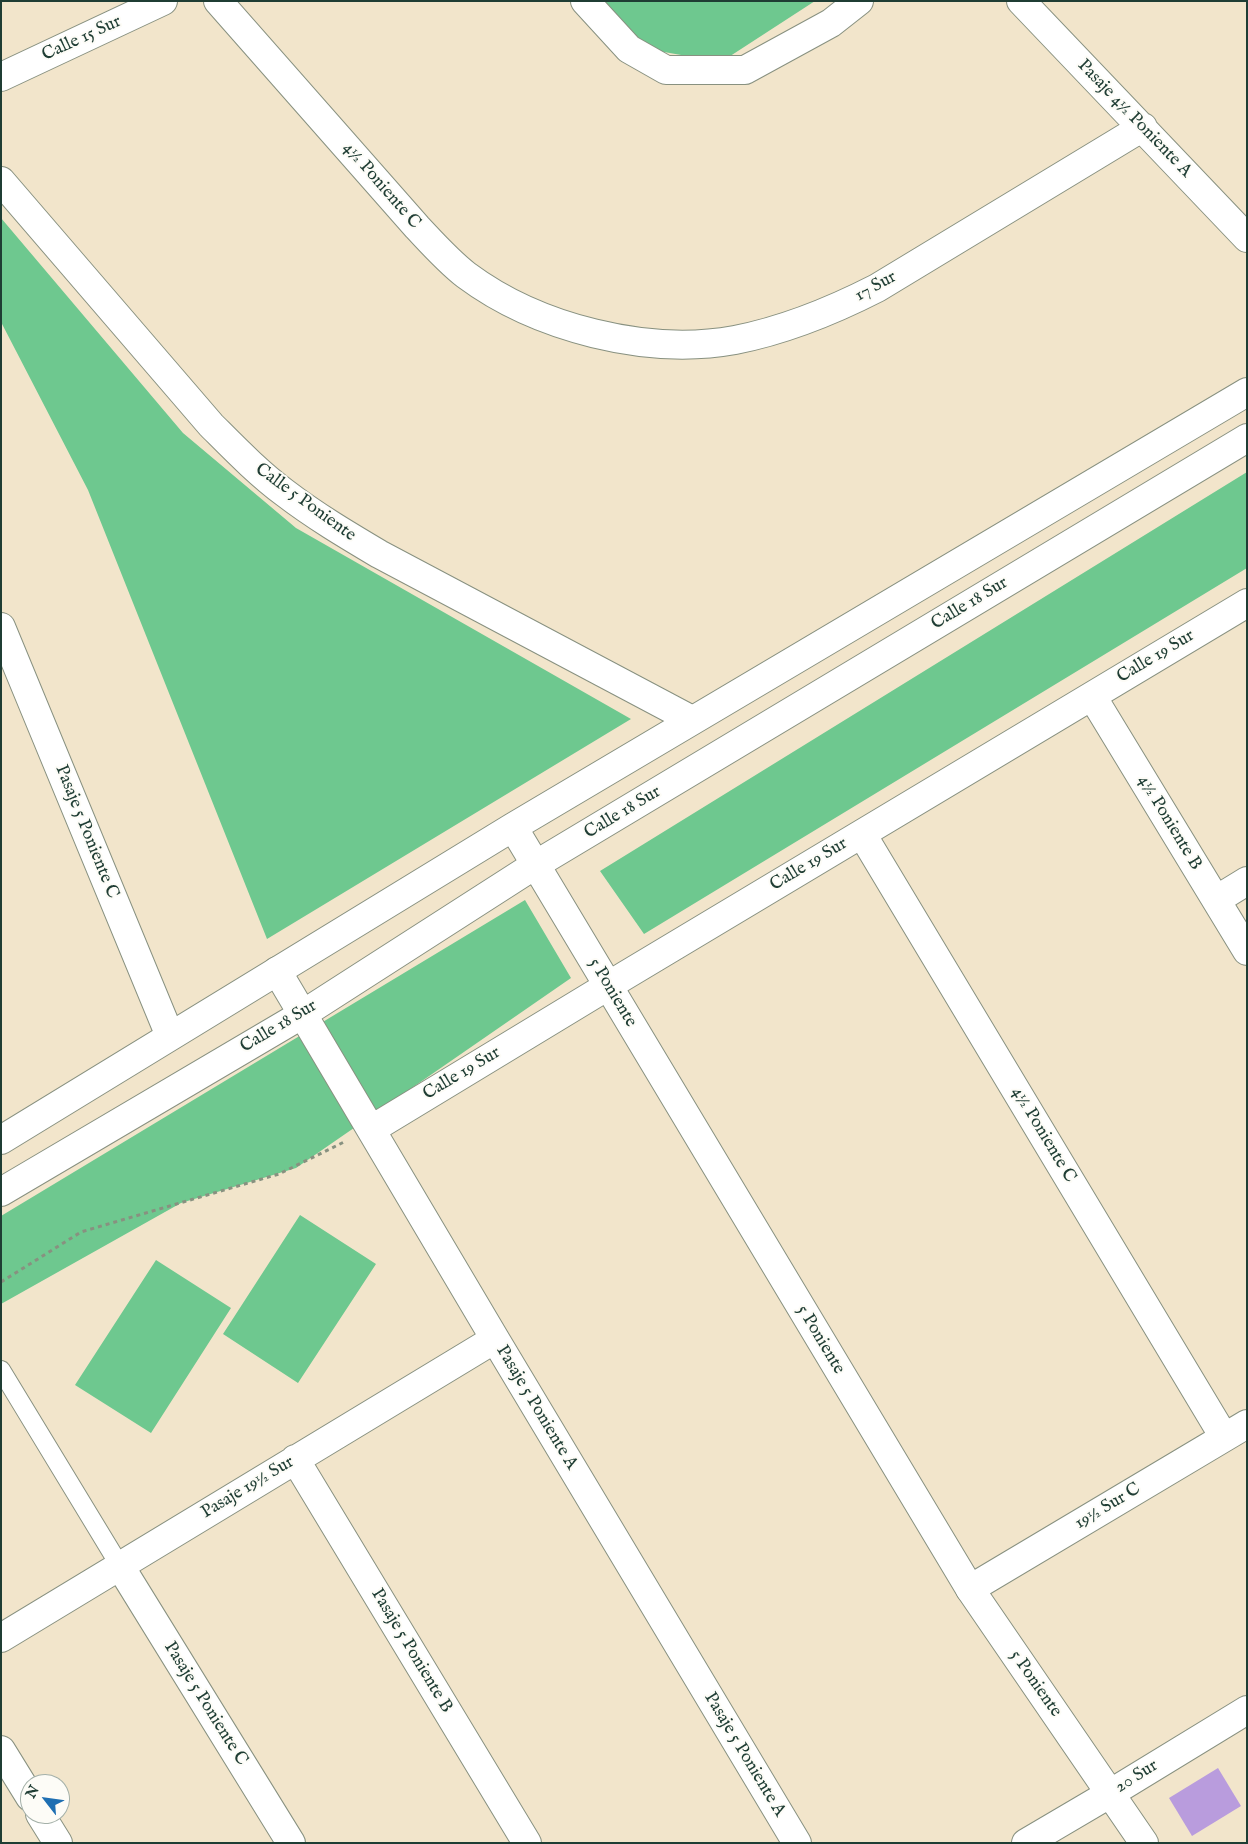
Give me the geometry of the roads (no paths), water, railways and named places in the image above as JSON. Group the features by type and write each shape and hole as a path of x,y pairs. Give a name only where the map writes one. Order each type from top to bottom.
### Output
{"street":[{"name":"Calle 15 Sur","path":"1,77 163,1"},
{"name":"4½ Poniente C","path":"218,1 440,252 493,293 527,310 577,328"},
{"path":"585,1 629,49 666,70 745,70 831,23 859,1"},
{"name":"Pasaje 4½ Poniente A","path":"1021,1 1247,238"},
{"name":"17 Sur","path":"577,328 640,341 673,344 734,340 803,322 877,288 1143,127"},
{"name":"Calle 5 Poniente","path":"1,181 211,425 246,460 283,492 314,515 371,549 692,720"},
{"path":"1,1140 513,827 1247,392"},
{"name":"Calle 18 Sur","path":"1,1192 303,1014 535,865 1247,438"},
{"name":"Calle 19 Sur","path":"372,1129 1247,603"},
{"name":"Pasaje 5 Poniente C","path":"1,627 170,1036"},
{"name":"4½ Poniente B","path":"1092,696 1247,951"},
{"name":"5 Poniente","path":"513,827 970,1589 1144,1843"},
{"name":"4½ Poniente C","path":"862,834 1236,1430"},
{"path":"1216,900 1247,881"},
{"name":"Pasaje 5 Poniente A","path":"278,971 495,1339 797,1843"},
{"name":"Pasaje 19½ Sur","path":"1,1638 495,1339"},
{"name":"19½ Sur C","path":"970,1589 1236,1430"},
{"name":"Pasaje 5 Poniente B","path":"295,1459 527,1843"},
{"name":"Pasaje 5 Poniente C","path":"120,1566 290,1843"},
{"name":"20 Sur","path":"1026,1843 1247,1710"},
{"path":"1,1750 20,1781"},
{"path":"46,1824 58,1843"}],"lane":[{"path":"1,1370 120,1566"}]}
